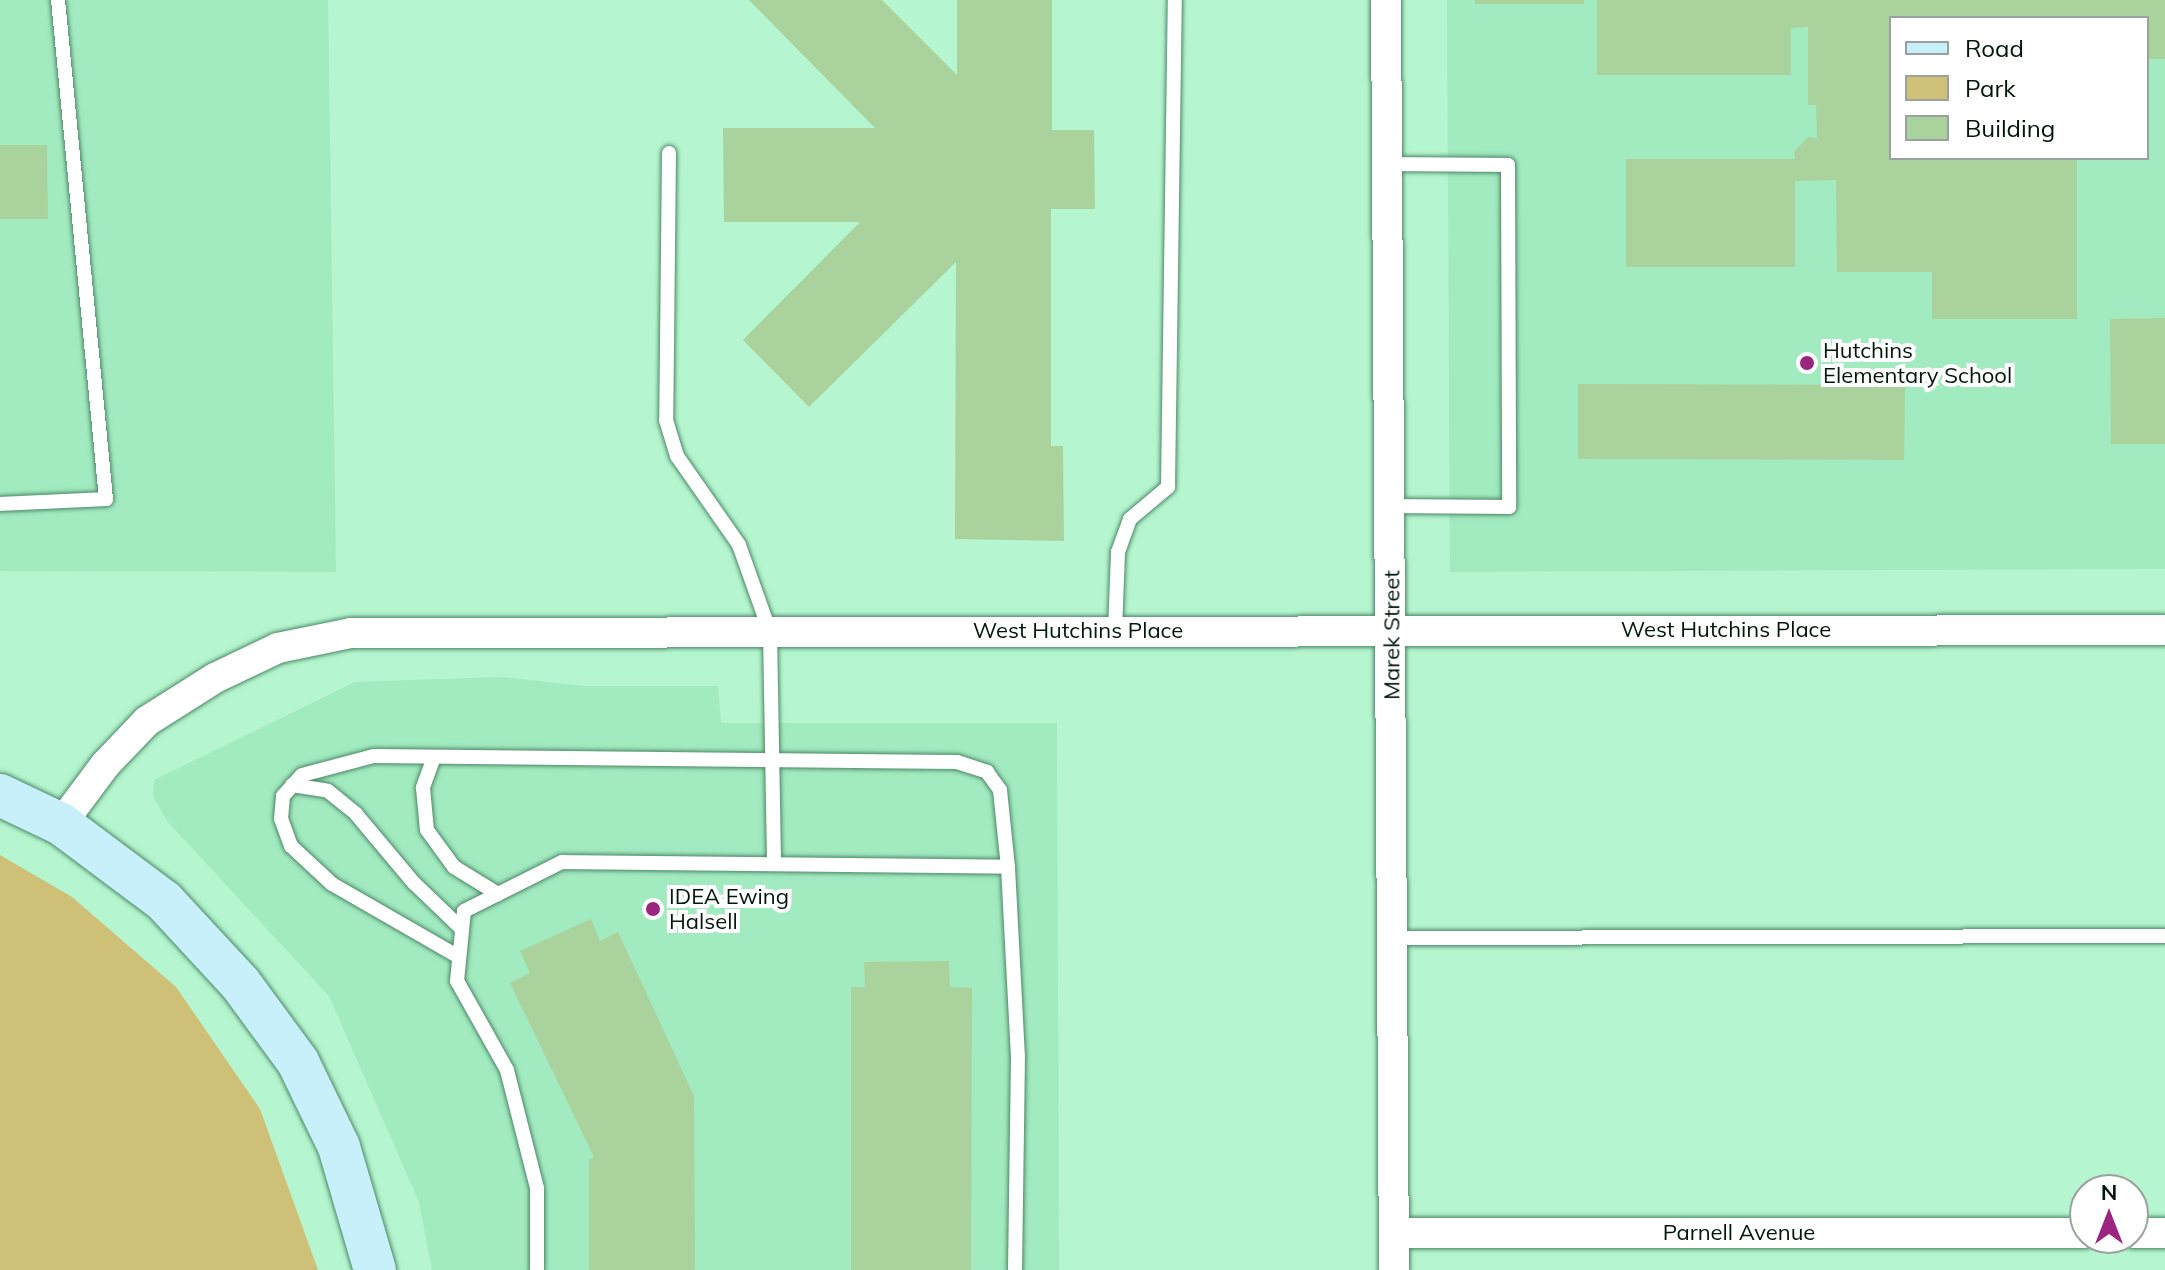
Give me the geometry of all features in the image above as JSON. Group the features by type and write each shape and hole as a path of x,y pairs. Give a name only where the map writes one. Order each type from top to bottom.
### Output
{"street":[{"name":"Marek Street","path":"1386,0 1394,1270"},
{"name":"West Hutchins Place","path":"61,824 105,765 147,721 215,678 278,648 351,633 2165,630"},
{"path":"0,795 61,824 164,901 240,983 298,1062 339,1147 375,1270"},
{"name":"Parnell Avenue","path":"1394,1233 2069,1233"}],"lane":[{"path":"0,504 106,499 58,0"},
{"path":"1115,631 1122,541 1130,519 1168,487 1175,0"},
{"path":"669,153 666,420 677,456 739,545 770,632 774,862"},
{"path":"1387,164 1508,165 1509,507 1391,506"},
{"path":"459,957 332,884 291,846 281,819 283,796 302,775 326,764 374,756 957,762 987,772 1000,790 1006,815 1018,1056 1015,1270"},
{"path":"434,757 423,788 427,830 454,867 498,894"},
{"path":"292,785 328,791 356,814 414,883 462,929"},
{"path":"537,1270 537,1188 507,1070 457,981 464,911 562,862 1008,867"},
{"path":"1393,938 2165,936"}],"shaded area":[{"path":"0,0 328,0 336,572 0,571"},
{"name":"Hutchins Elementary School","path":"1447,0 2165,0 2165,569 1450,572"},
{"name":"IDEA Ewing Halsell","path":"500,677 584,686 718,686 721,723 1057,723 1059,1270 432,1270 419,1202 329,996 167,821 153,796 154,780 355,682"}],"green space":[{"path":"0,855 72,897 176,987 260,1109 318,1270 0,1270"}],"building":[{"path":"749,0 882,0 957,75 957,0 1052,0 1052,130 1094,130 1095,209 1051,209 1051,446 1063,446 1064,541 955,539 956,262 809,407 743,340 860,222 724,222 723,128 875,128"},
{"path":"1475,0 1584,0 1584,4 1475,4"},
{"path":"1597,0 2165,0 2165,59 2149,59 2149,16 1889,16 1889,160 2077,160 2077,319 1932,319 1932,272 1837,272 1836,180 1795,181 1795,267 1626,267 1626,159 1795,159 1794,152 1808,137 1817,138 1816,105 1808,105 1808,27 1791,28 1791,75 1597,75"},
{"path":"0,145 47,145 48,219 0,219"},
{"path":"2165,318 2165,444 2111,444 2110,319"},
{"path":"1578,384 1905,385 1904,460 1578,459"},
{"name":"IDEA Ewing Halsell","path":"591,919 600,941 618,932 694,1096 695,1270 589,1270 589,1160 594,1157 510,983 530,973 520,951"},
{"path":"949,961 950,987 972,988 971,1270 851,1270 851,987 865,987 864,962"}],"place":[{"name":"Hutchins Elementary School","path":"1807,363"},
{"name":"IDEA Ewing Halsell","path":"653,909"}]}
